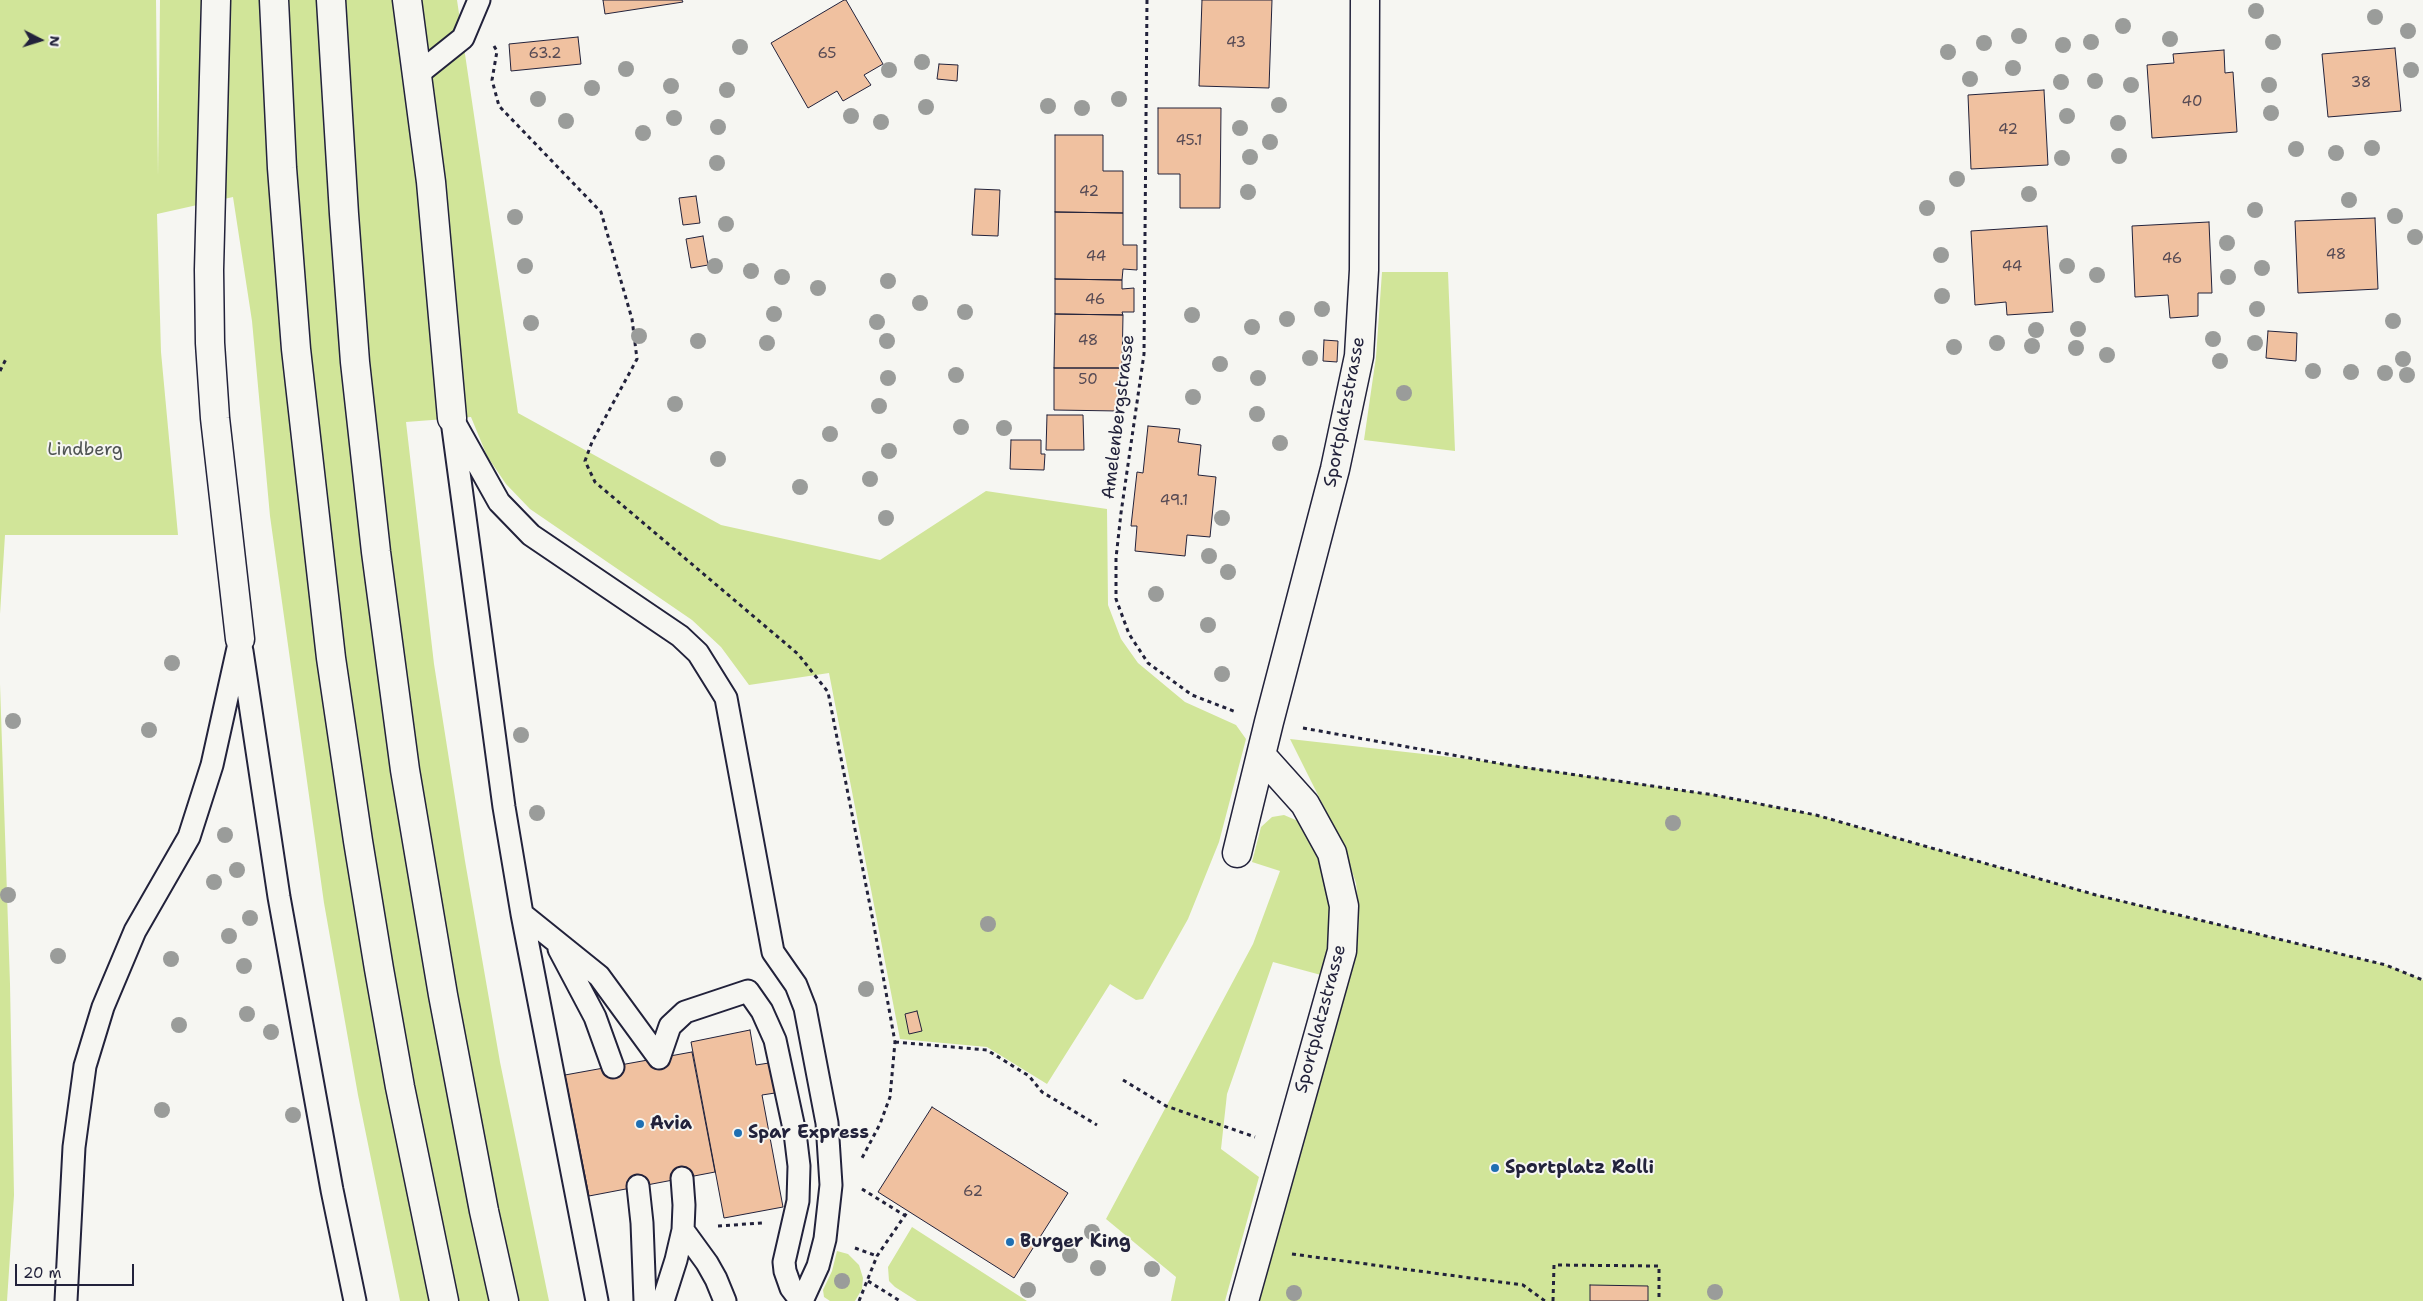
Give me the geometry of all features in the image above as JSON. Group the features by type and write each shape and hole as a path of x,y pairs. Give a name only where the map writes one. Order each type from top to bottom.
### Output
{"main road":[{"path":"216,0 209,270 210,342 216,437 240,639"},
{"path":"274,0 282,168 296,349 331,658 378,959 400,1086 444,1301"},
{"path":"331,0 355,362 376,552 405,770 443,995 484,1210 504,1301"},
{"path":"407,0 431,182 452,418"},
{"name":"Sportplatzstrasse","path":"1237,853 1268,722 1335,469 1359,356 1364,270 1365,0"},
{"name":"Sportplatzstrasse","path":"1244,1301 1342,951 1344,906 1332,853 1305,804 1261,755"}],"lane":[{"path":"418,74 463,38 477,5"},
{"path":"452,418 501,788 522,914 597,1301"},
{"path":"452,418 499,502 531,535 680,636 698,653 726,698 773,952 796,985 805,1008 827,1122 831,1185 825,1240 818,1266 802,1301"},
{"path":"66,1301 74,1147 89,1051 102,1007 135,931 188,837 212,765 240,639"},
{"path":"240,639 279,897 332,1190 355,1301"},
{"path":"522,914 599,976 659,1058 670,1026 685,1012 748,991 769,1022 775,1040 795,1133 799,1166 798,1201 784,1262 787,1278 802,1301"},
{"path":"556,942 595,1017 613,1067"},
{"path":"663,1301 683,1230 682,1178"},
{"path":"638,1186 642,1222 645,1301"},
{"path":"683,1230 707,1263 725,1301"}],"path":[{"name":"Amelenbergstrasse","path":"1146,0 1144,354 1121,513 1116,558 1116,599 1129,634 1148,663 1192,695 1268,722 1508,765 1714,795 1816,815 2096,895 2386,965 2423,980"},
{"path":"477,5 497,52 492,80 499,106 601,212 632,319 637,359 592,442 585,461 595,482 798,654 828,692 895,1042 893,1078 885,1112 857,1166"},
{"path":"0,371 7,357"},
{"path":"895,1042 987,1050 1029,1076 1042,1092 1097,1125"},
{"path":"1123,1080 1166,1106 1226,1127"},
{"path":"859,1301 877,1256 908,1211"},
{"path":"1258,1252 1298,1255 1522,1285 1545,1301"},
{"path":"1553,1301 1554,1265 1659,1266 1659,1301"},
{"path":"868,1282 900,1301"}],"green space":[{"name":"Lindberg","path":"0,0 156,0 158,176 160,0 457,0 518,413 721,525 880,560 986,491 1107,509 1108,605 1121,639 1138,663 1185,702 1236,725 1246,739 1219,842 1188,919 1143,999 1136,1000 1110,984 1047,1084 987,1047 900,1039 829,673 749,685 721,647 692,620 530,509 506,484 487,456 471,417 406,422 434,664 465,861 500,1062 549,1301 400,1301 358,1095 324,903 270,516 252,321 233,197 157,214 161,352 178,535 5,535 0,614"},
{"path":"1382,272 1448,272 1455,451 1364,440 1376,357"},
{"path":"0,684 10,984 14,1195 7,1301 0,1301"},
{"path":"1290,739 1477,760 1714,795 1816,815 2096,895 2386,965 2423,980 2423,1301 1244,1301 1353,958 1358,936 1359,913 1356,883 1342,843"},
{"path":"1284,815 1298,821 1304,828 1327,877 1331,895 1331,931 1327,951 1321,975 1273,962 1227,1094 1221,1149 1259,1177 1225,1301 1171,1301 1176,1277 1106,1219 1253,944 1280,871 1252,862 1261,827 1272,817"},
{"path":"912,1227 1027,1301 917,1301 895,1287 889,1281 888,1267"},
{"path":"837,1251 848,1254 859,1265 863,1278 862,1289 855,1301 830,1301 824,1297 823,1290 832,1271"}],"building":[{"path":"603,0 682,0 683,2 605,14"},
{"path":"846,0 883,64 864,75 871,85 843,101 837,91 808,108 771,43"},
{"path":"1202,0 1272,0 1269,88 1199,86"},
{"path":"578,37 581,64 511,71 509,44"},
{"path":"2395,48 2401,111 2328,117 2322,54"},
{"path":"2224,50 2225,73 2233,72 2237,132 2152,138 2147,65 2174,63 2173,54"},
{"path":"939,64 958,65 957,81 937,79"},
{"path":"2044,90 2048,165 1971,169 1968,95"},
{"path":"1158,108 1221,108 1220,208 1180,208 1180,174 1158,174"},
{"path":"1055,135 1103,135 1103,171 1123,171 1123,213 1055,212"},
{"path":"975,189 1000,190 998,236 972,235"},
{"path":"696,196 700,223 683,225 679,198"},
{"path":"1055,212 1123,213 1123,245 1137,245 1137,270 1123,269 1122,280 1055,279"},
{"path":"2375,218 2378,289 2298,293 2295,221"},
{"path":"2209,222 2212,293 2198,293 2198,316 2170,318 2168,295 2135,297 2132,226"},
{"path":"2047,226 2053,312 2007,315 2006,302 1975,305 1971,231"},
{"path":"703,236 708,265 691,268 686,239"},
{"path":"1055,279 1122,280 1122,289 1134,288 1134,312 1122,312 1123,315 1055,314"},
{"path":"1055,314 1123,315 1122,368 1054,368"},
{"path":"2268,331 2297,333 2296,361 2266,358"},
{"path":"1324,340 1338,341 1337,362 1323,361"},
{"path":"1054,368 1122,368 1119,411 1054,410"},
{"path":"1047,415 1083,415 1084,450 1046,450"},
{"path":"1148,426 1180,429 1178,442 1201,445 1198,475 1216,477 1210,537 1187,535 1185,556 1135,551 1137,526 1131,526 1137,472 1143,473"},
{"path":"1011,440 1041,440 1041,454 1045,454 1044,470 1010,469"},
{"path":"917,1011 922,1031 909,1034 905,1014"},
{"name":"Spar Express","path":"750,1030 756,1065 769,1063 775,1093 762,1095 783,1207 724,1218 691,1042"},
{"name":"Avia","path":"692,1052 715,1172 589,1196 565,1075"},
{"path":"932,1107 1068,1193 1014,1278 878,1192"},
{"path":"1590,1285 1648,1286 1648,1301 1590,1301"}],"place":[{"name":"Avia","path":"640,1124"},
{"name":"Spar Express","path":"738,1133"},
{"name":"Sportplatz Rolli","path":"1495,1168"},
{"name":"Burger King","path":"1010,1242"}]}
